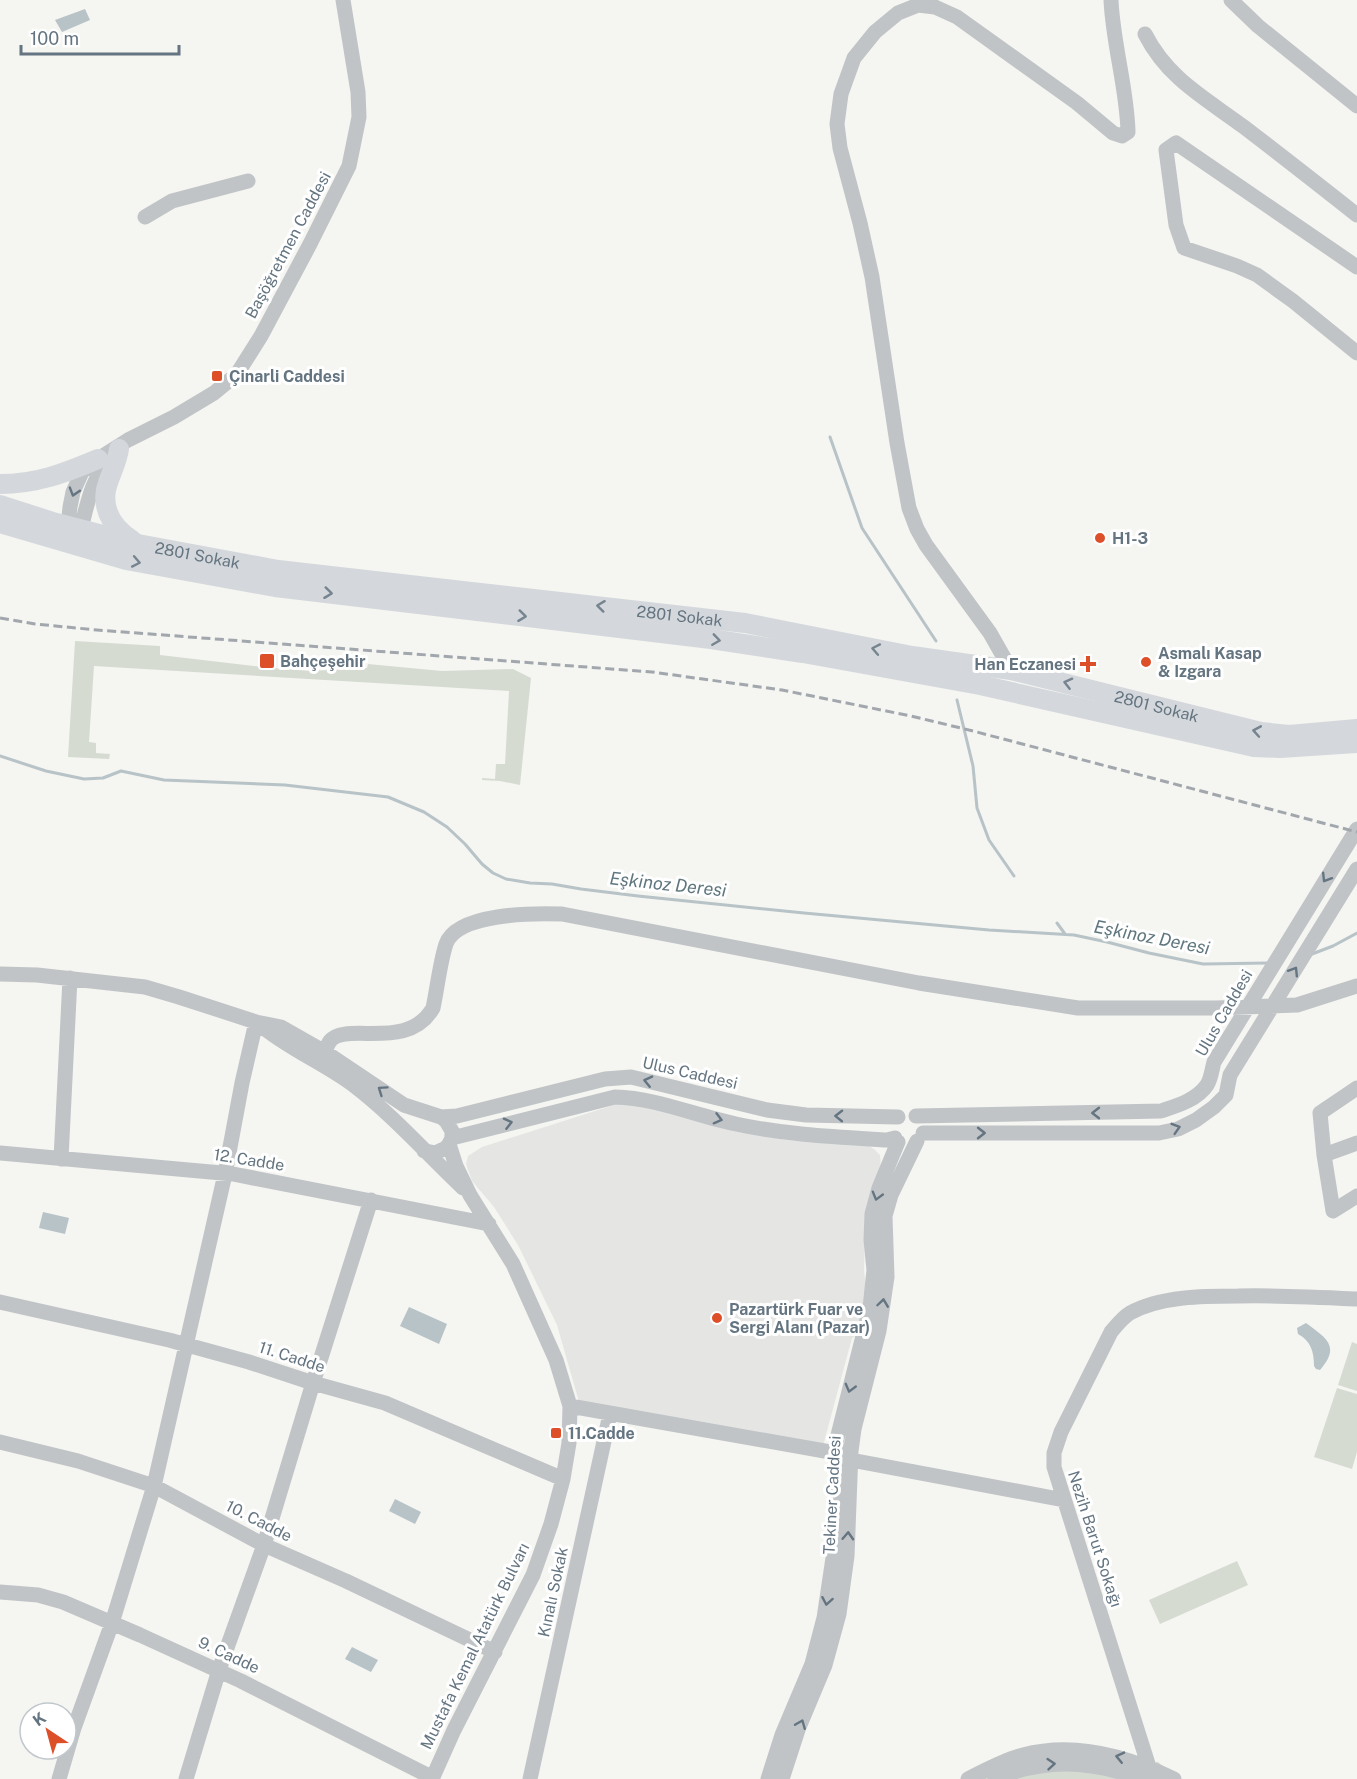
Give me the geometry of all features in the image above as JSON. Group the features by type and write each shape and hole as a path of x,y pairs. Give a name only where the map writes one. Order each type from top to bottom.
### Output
{"main road":[{"path":"123,445 106,489 105,501 111,520 120,532 138,544"},
{"path":"0,484 45,480 98,459"},
{"name":"2801 Sokak","path":"0,505 74,534 126,560 275,587 711,639 957,681 1254,747 1280,748 1357,743"},
{"path":"0,516 57,533 74,534"},
{"name":"2801 Sokak","path":"0,523 138,544 278,570 745,623 912,656 1011,670 1261,732 1289,735 1357,729"},
{"path":"957,681 975,676 1008,681 1011,677 1011,670"}],"street":[{"name":"Başöğretmen Caddesi","path":"74,534 70,507 82,472 98,459 214,393 237,374 261,336 349,166 360,117 343,0"},
{"path":"1011,670 990,633 926,545 909,508 872,277 840,148 837,124 841,94 854,58 875,32 898,13 918,4 935,7 957,17 1077,103 1113,133 1122,136 1128,132 1127,109 1112,18 1112,0"},
{"path":"1231,0 1258,26 1357,106"},
{"path":"1144,34 1165,65 1185,85 1224,112 1357,215"},
{"path":"1357,267 1176,143 1166,150 1176,225 1184,248 1257,275 1357,353"},
{"path":"145,217 172,201 248,181"},
{"path":"74,534 91,488 107,462 123,445"},
{"name":"Ulus Caddesi","path":"437,1117 457,1116 620,1077 631,1077 767,1110 806,1116 1161,1111 1180,1105 1207,1085 1214,1062 1357,829"},
{"path":"437,1117 422,1119 417,1124 414,1136 420,1147 435,1153 446,1148 450,1141 615,1097 631,1097 735,1124 787,1133 896,1140 908,1145 920,1137 1158,1133 1178,1129 1196,1120 1226,1095 1230,1074 1357,868"},
{"path":"323,1057 331,1040 339,1035 348,1033 388,1034 420,1024 428,1018 433,1008 446,943 453,933 483,920 535,913 593,919 919,983 1078,1008 1216,1008 1297,1005 1357,986"},
{"path":"0,974 37,975 145,987 256,1022 281,1027 323,1057 404,1105 437,1117 449,1126 456,1166 470,1195"},
{"path":"61,1159 70,978"},
{"path":"59,1779 74,1728 112,1623 154,1486 225,1174 256,1022"},
{"path":"323,1057 389,1114 470,1195"},
{"path":"1357,1088 1320,1113 1333,1211 1357,1196"},
{"path":"896,1140 892,1134 892,1124 898,1116"},
{"path":"916,1116 922,1123 920,1137"},
{"name":"Tekiner Caddesi","path":"782,1779 799,1727 825,1665 839,1614 847,1556 854,1430 883,1305 887,1269 885,1216 887,1205 920,1137"},
{"name":"Tekiner Caddesi","path":"768,1779 790,1713 812,1664 824,1618 834,1551 836,1453 839,1426 870,1308 874,1270 871,1240 872,1214 896,1140"},
{"path":"1324,1155 1357,1143"},
{"name":"12. Cadde","path":"0,1153 225,1174 489,1224"},
{"name":"Mustafa Kemal Atatürk Bulvarı","path":"432,1778 533,1575 551,1524 563,1479 569,1443 570,1406 556,1360 513,1264 470,1195"},
{"path":"186,1779 219,1670 264,1545 371,1200"},
{"name":"Nezih Barut Sokağı","path":"1147,1775 1054,1467 1054,1453 1061,1432 1111,1332 1130,1313 1150,1305 1196,1296 1281,1295 1357,1299"},
{"name":"11. Cadde","path":"0,1302 187,1345 385,1403 563,1479"},
{"path":"570,1406 836,1453"},
{"name":"Kınalı Sokak","path":"530,1779 610,1414"},
{"name":"10. Cadde","path":"0,1442 78,1461 154,1486 264,1545 495,1652"},
{"path":"851,1460 1064,1500"},
{"name":"9. Cadde","path":"0,1592 38,1595 63,1602 112,1623 219,1670 432,1778"},
{"path":"968,1779 1023,1755 1060,1749 1129,1759 1147,1775"},
{"path":"995,1779 1023,1768 1068,1763 1174,1779"}],"shaded area":[{"path":"85,9 90,20 62,32 55,20"},
{"path":"75,641 160,646 160,655 311,671 367,668 368,664 442,671 513,669 531,678 520,785 482,780 482,778 495,779 496,764 505,764 509,691 94,666 89,742 96,743 96,753 110,754 109,759 68,757"},
{"path":"620,1103 786,1140 867,1145 880,1155 881,1168 865,1238 866,1288 859,1333 852,1338 823,1446 579,1402 557,1325 518,1245 494,1207 472,1181 466,1164 468,1156 482,1147"},
{"path":"43,1212 69,1218 65,1234 39,1228"},
{"path":"409,1307 447,1324 439,1344 400,1326"},
{"path":"1306,1323 1325,1338 1330,1349 1326,1362 1320,1370 1314,1366 1309,1344 1298,1334 1297,1328"},
{"path":"1352,1342 1357,1344 1357,1391 1338,1385"},
{"path":"1337,1388 1357,1394 1357,1452 1352,1469 1314,1457"},
{"path":"395,1499 421,1512 415,1524 389,1511"},
{"path":"1237,1561 1248,1585 1160,1624 1149,1600"},
{"path":"352,1647 378,1660 371,1672 345,1659"},
{"path":"1158,1762 1178,1779 980,1779 1002,1767"}],"waterway":[{"path":"830,437 862,528 936,641"},
{"path":"957,700 973,766 977,808 989,840 1014,876"},
{"name":"Eşkinoz Deresi","path":"0,756 46,771 84,779 103,778 121,771 164,780 285,785 388,797 424,812 447,827 493,873 506,879 530,883 804,913 989,930 1074,935 1203,964 1268,963"},
{"path":"1057,923 1065,934"},
{"name":"Eşkinoz Deresi","path":"1312,954 1357,933"}],"railway":[{"path":"0,618 97,630 652,672 782,690 973,731 1357,832"}],"place":[{"name":"Çinarli Caddesi","path":"217,376"},
{"name":"H1-3","path":"1100,538"},
{"name":"Bahçeşehir","path":"267,661"},
{"name":"Asmalı Kasap & Izgara","path":"1146,662"},
{"name":"Han Eczanesi","path":"1088,664"},
{"name":"Pazartürk Fuar ve Sergi Alanı (Pazar)","path":"717,1318"},
{"name":"11.Cadde","path":"556,1433"}]}
